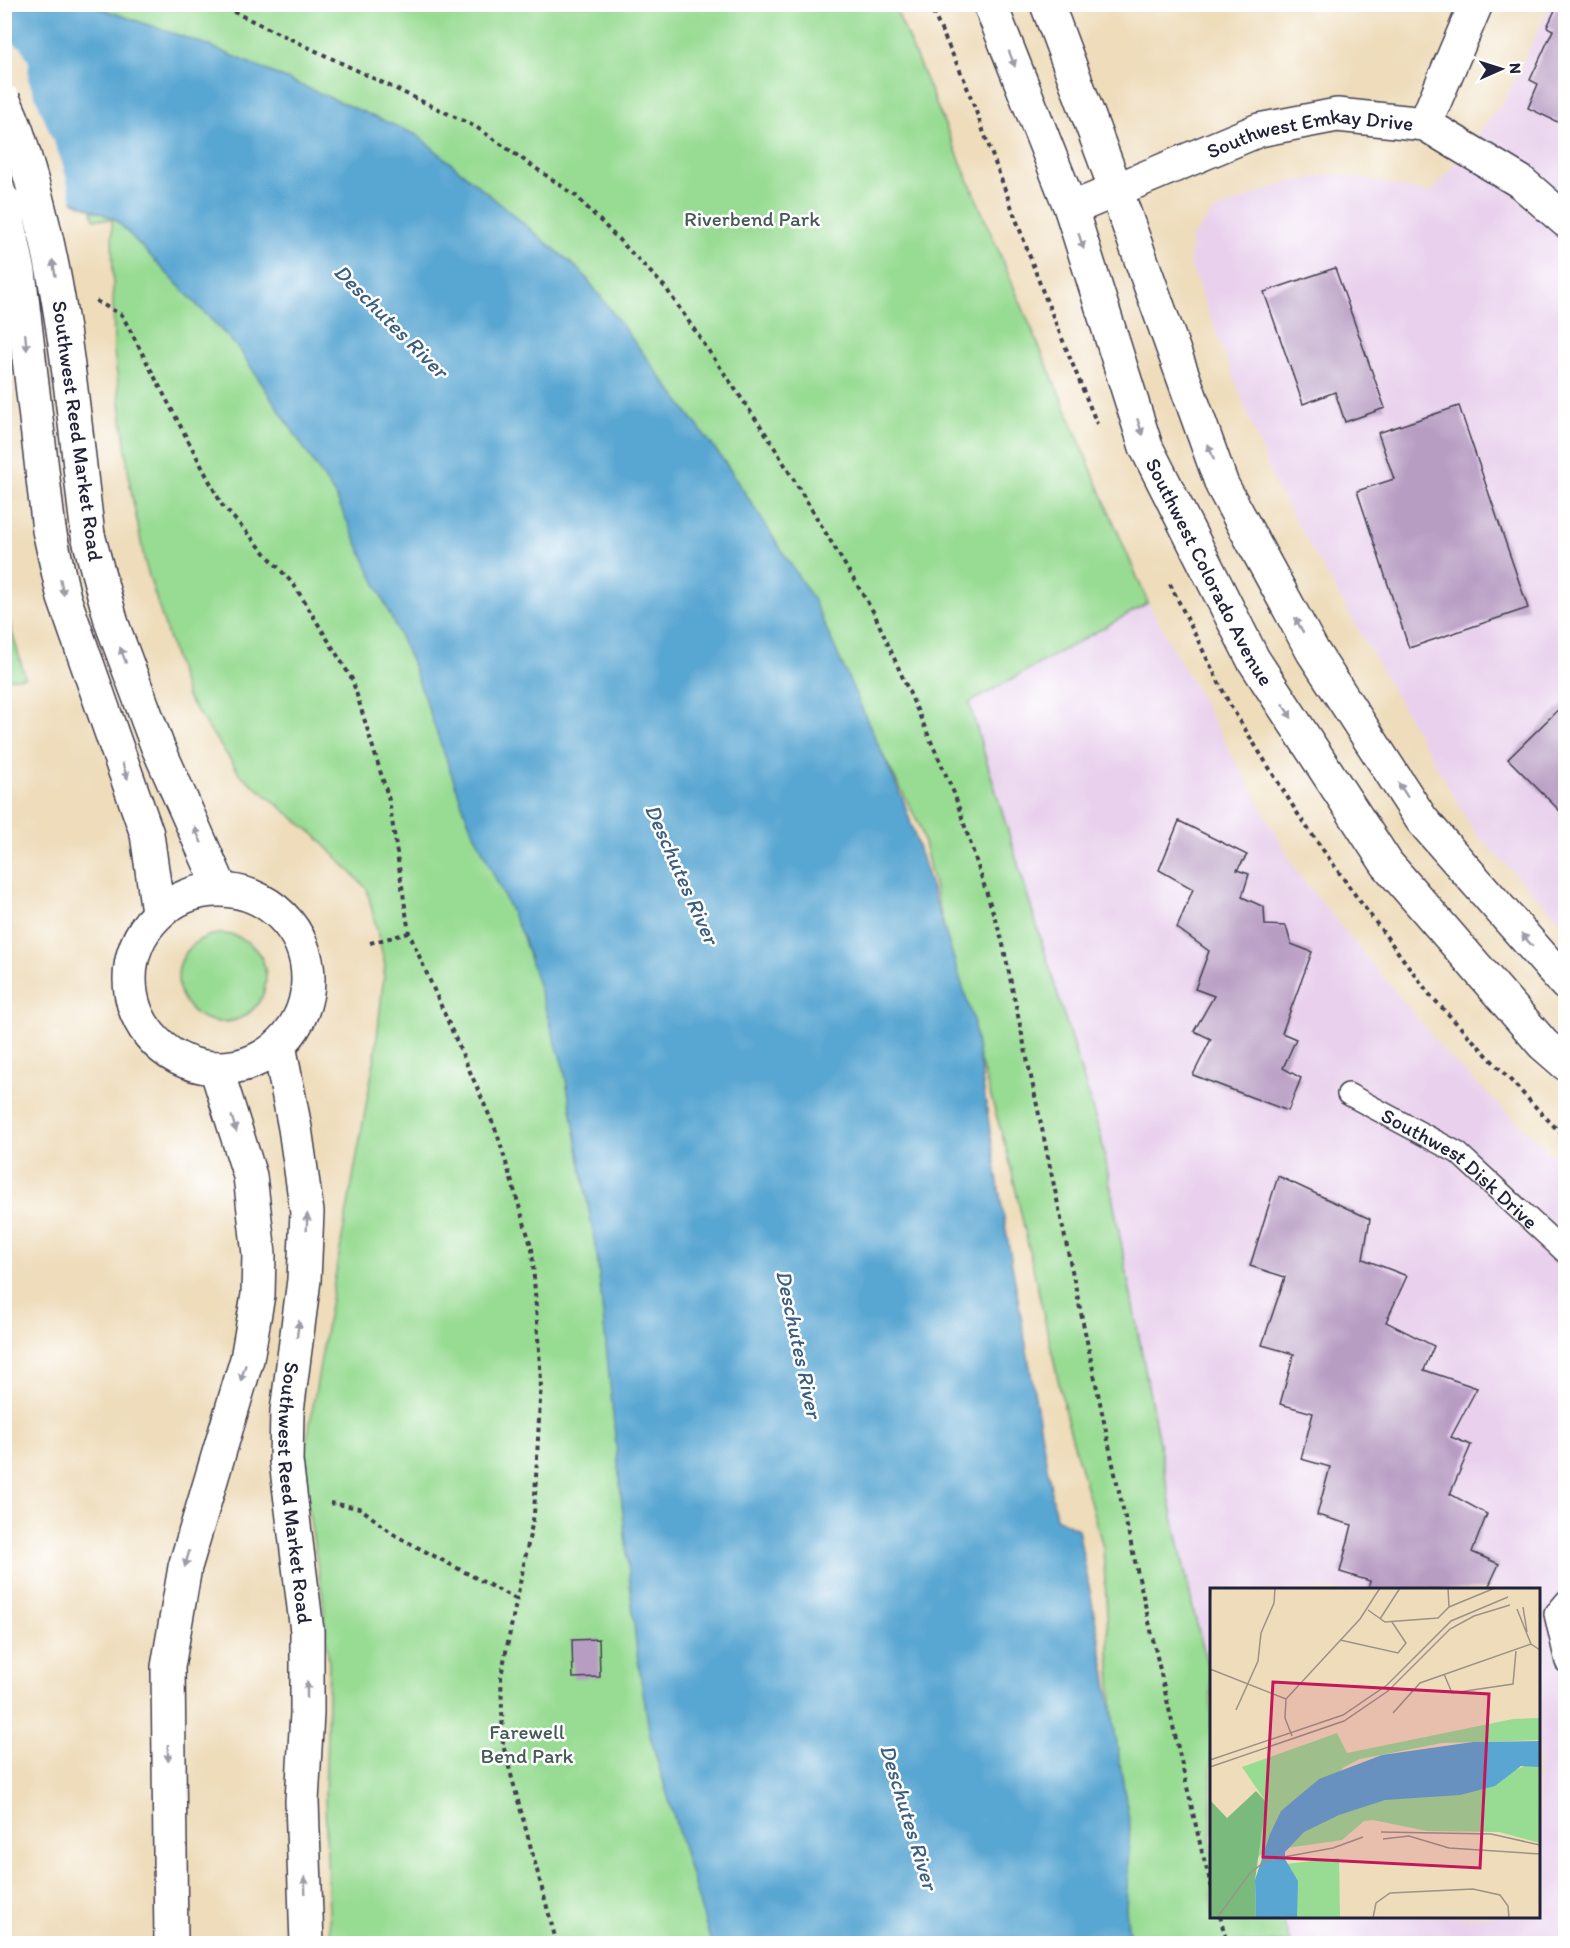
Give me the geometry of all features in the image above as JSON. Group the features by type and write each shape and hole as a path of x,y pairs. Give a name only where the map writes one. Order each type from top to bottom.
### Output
{"main road":[{"name":"Southwest Colorado Avenue","path":"990,4 1071,209 1146,447 1253,659 1387,864 1543,1044 1566,1064"},
{"path":"1047,4 1222,485 1313,651 1422,820 1566,984"},
{"path":"1425,124 1476,4"},
{"name":"Southwest Reed Market Road","path":"4,101 14,120 53,263 88,535 112,624 149,724 221,889"},
{"name":"Southwest Emkay Drive","path":"1071,209 1259,130 1336,116 1425,124 1521,182 1566,221"},
{"name":"Southwest Reed Market Road","path":"4,201 18,272 49,530 64,598 147,834 158,912"},
{"path":"221,889 251,895 277,910 296,934 307,962 307,992 298,1021 279,1045 261,1058 239,1066 216,1068 186,1062 160,1047 141,1023 130,995 130,965 140,936 158,912 177,899 198,891 221,889"},
{"name":"Southwest Reed Market Road","path":"279,1045 295,1128 307,1212 304,1280 287,1411 286,1461 306,1631 307,1713 302,1801 307,1944"},
{"path":"171,1944 168,1667 185,1567 247,1359 258,1294 259,1254 250,1176 216,1068"}],"lane":[{"name":"Southwest Disk Drive","path":"1348,1094 1458,1153 1566,1253"},
{"path":"1566,1601 1555,1614 1566,1662"}],"path":[{"path":"217,4 476,127 576,196 665,286 768,436 874,613 954,793 1002,940 1118,1483 1210,1881"},
{"path":"89,297 122,315 222,505 294,585 352,680 389,800 409,933 497,1133 532,1249 541,1381 534,1515 501,1676 503,1744 557,1944"},
{"path":"370,943 409,933"},
{"path":"330,1503 360,1508 396,1536 516,1599"},
{"path":"1220,1918 1227,1944"}],"shaded area":[{"path":"1550,5 1565,5 1565,925 1475,833 1275,485 1190,264 1191,239 1214,211 1285,183 1338,174 1431,193 1506,98"},
{"path":"1148,603 1298,874 1450,1058 1565,1167 1565,1943 1290,1943 1282,1918 1540,1918 1540,1588 1210,1588 1210,1675 1173,1517 1101,1137 969,702"}],"green space":[{"name":"Riverbend Park","path":"15,5 894,5 1148,603 969,703 1101,1137 1173,1517 1210,1675 1210,1918 1282,1918 1290,1943 1126,1943 1103,1547 1067,1420 1008,1155 957,982 920,826 846,684"},
{"name":"Farewell Bend Park","path":"90,203 192,227 519,823 768,1943 330,1943 325,1799 329,1664 323,1599 308,1507 305,1453 375,1056 385,965 367,889 316,836 240,774 187,697 145,563 130,485 114,351 112,220 94,219"},
{"path":"4,604 6,611 25,677 5,679"},
{"path":"213,934 231,934 247,941 259,953 266,969 266,987 259,1003 247,1015 231,1022 213,1022 197,1015 185,1003 178,987 178,969 185,953 197,941"}],"water":[{"name":"Deschutes River","path":"4,5 91,5 210,46 417,135 582,272 727,465 813,599 904,802 973,1019 999,1189 1056,1518 1078,1529 1105,1669 1130,1826 1126,1909 1130,1943 711,1943 650,1736 637,1654 597,1256 564,1069 523,937 467,818 412,663 336,497 239,349 116,220 52,192 5,194"}],"pier":[{"path":"5,33 9,41 21,47 29,62 28,79 63,165 73,205 51,195 4,197"}],"building":[{"path":"1558,4 1566,4 1566,126 1528,108 1538,84 1530,80 1553,30 1547,27"},
{"path":"1335,268 1385,408 1345,422 1335,392 1303,404 1264,292"},
{"path":"1459,406 1528,608 1409,648 1357,491 1394,479 1378,433"},
{"path":"1566,702 1566,817 1508,759"},
{"path":"1179,821 1247,855 1237,870 1249,874 1242,897 1264,907 1265,925 1286,926 1291,944 1312,952 1282,1033 1296,1039 1283,1068 1301,1078 1288,1111 1193,1075 1211,1039 1194,1031 1214,996 1195,989 1209,951 1177,928 1193,889 1159,870"},
{"path":"1278,1176 1370,1219 1363,1259 1407,1276 1386,1322 1434,1346 1424,1370 1477,1388 1451,1437 1471,1445 1450,1494 1487,1514 1472,1552 1499,1564 1488,1588 1368,1588 1370,1581 1340,1572 1352,1525 1317,1515 1330,1467 1301,1459 1313,1413 1280,1404 1294,1354 1262,1345 1285,1277 1250,1266"},
{"path":"599,1639 600,1677 573,1678 572,1640"}]}
